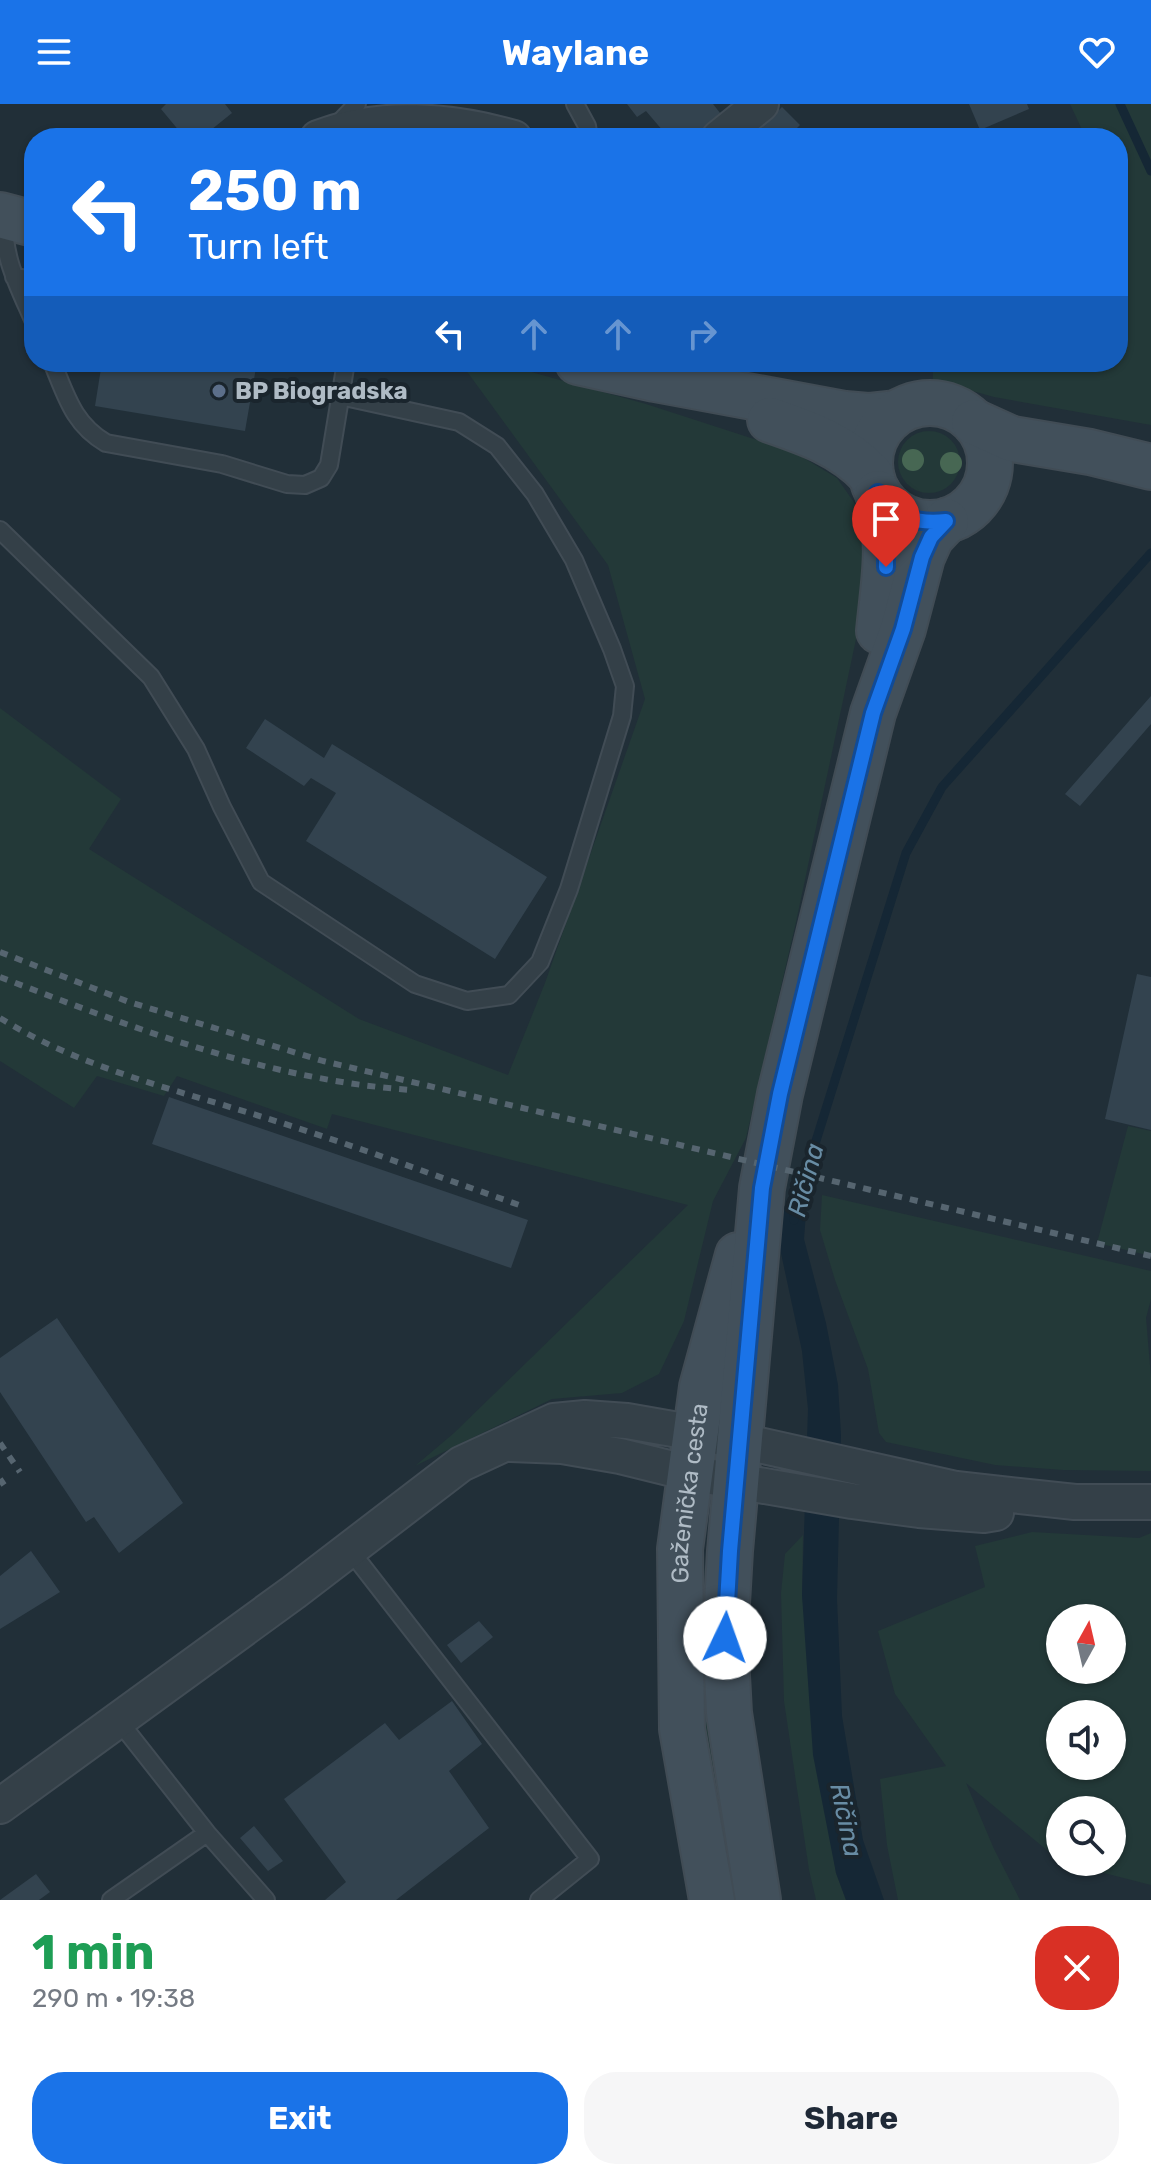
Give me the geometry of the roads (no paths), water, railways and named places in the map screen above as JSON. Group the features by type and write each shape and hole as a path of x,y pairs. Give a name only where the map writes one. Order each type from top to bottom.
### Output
{"main road":[{"path":"623,372 845,414 868,416 896,413"},
{"path":"655,379 808,433 838,447 856,459 890,508 907,518 926,523 946,521 961,514 1000,477 1045,467 1151,468"},
{"path":"874,484 870,457 874,440 883,425 896,413 928,402 961,411 974,422 984,437 989,455 989,472 984,490"},
{"path":"974,422 1012,439 1090,452 1151,468"},
{"name":"Gaženička cesta","path":"873,713 887,543 886,523 874,484"},
{"name":"Gaženička cesta","path":"758,1900 729,1713 725,1638 762,1188 780,1094 873,713 903,629 922,557 931,537 946,521"},
{"name":"Gaženička cesta","path":"712,1900 682,1729 680,1549 702,1387 730,1277 762,1188"}],"street":[{"path":"731,128 761,104"},
{"path":"356,128 372,124 417,123 469,128"},
{"path":"0,1806 461,1464 501,1444 562,1446 620,1456 692,1453 738,1461"},
{"name":"Gaženička cesta","path":"738,1461 792,1453 956,1489 1075,1502 1151,1502"},
{"name":"Gaženička cesta","path":"738,1461 799,1493 919,1510 984,1515 1075,1502"}],"lane":[{"path":"332,128 357,104"},
{"path":"575,104 587,128"},
{"path":"13,218 4,243 24,300"},
{"path":"14,277 24,278"},
{"path":"56,372 77,418 89,433 106,443 222,464 287,484 305,485 321,478 329,465 344,372"},
{"path":"0,530 151,677 196,749 261,882 415,984 467,1001 509,995 540,962 569,889 622,716 625,686 574,560 535,494 497,446 459,422 340,396"},
{"path":"349,1549 590,1859 539,1900"},
{"path":"118,1720 207,1833 266,1900"},
{"path":"111,1900 207,1833"}],"water":[{"path":"778,1204 806,1212 804,1239 838,1385 841,1435 837,1599 842,1716 863,1840 884,1900 846,1900 836,1873 813,1755 802,1595 808,1409 802,1351 779,1244"}],"waterway":[{"name":"Ričina","path":"1120,104 1151,171"},
{"name":"Ričina","path":"794,1220 795,1208 906,853 942,787 1151,553"}],"railway":[{"path":"0,952 129,1002 323,1061 1151,1256"},
{"path":"0,977 202,1049 305,1075 411,1090"},
{"path":"0,1018 31,1036 96,1064 331,1139 525,1207"},
{"path":"0,1443 20,1472"},
{"path":"0,1479 4,1485"}],"place":[{"name":"BP Biogradska","path":"219,391"}]}
